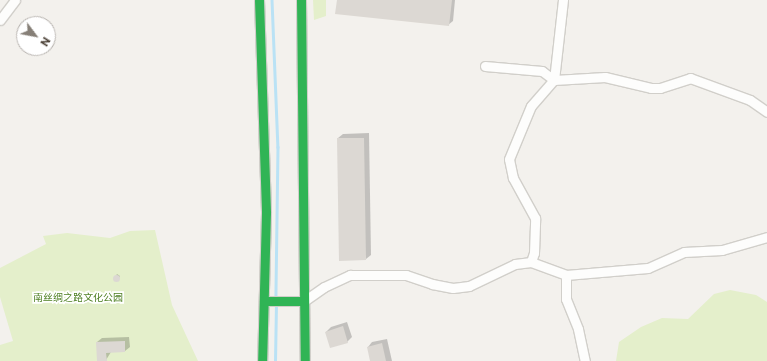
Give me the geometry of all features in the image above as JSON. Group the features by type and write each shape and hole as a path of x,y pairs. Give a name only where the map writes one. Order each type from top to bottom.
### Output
{"street":[{"path":"0,20 15,0"},
{"path":"259,0 266,205 262,361"},
{"path":"295,0 301,301 305,361"},
{"path":"298,361 301,301 301,0"},
{"path":"530,262 534,253 535,218 513,178 509,158 531,106 554,80 563,0"},
{"path":"485,66 542,71 554,80 605,77 660,88 690,78 750,100 767,112"},
{"path":"264,301 301,301 324,287 350,275 406,275 432,284 453,288 469,286 515,264 530,262 566,275 648,268 684,252 722,250 767,237"},
{"path":"566,275 566,299 578,329 585,361"}],"green space":[{"path":"313,0 326,0 326,16 314,20"},
{"name":"南丝绸之路文化公园","path":"155,230 172,305 198,361 0,361 0,345 13,341 0,297 0,268 46,244 43,236 67,233 110,238 130,231"},
{"path":"730,290 756,295 767,302 767,361 616,361 619,342 641,327 662,318 688,319 714,294"}],"building":[{"path":"337,0 452,0 449,26 335,14"},
{"path":"337,138 364,138 366,260 339,261"},
{"path":"116,274 119,275 119,281 116,282 113,281 112,278 113,275"},
{"path":"343,326 348,343 330,348 325,332"},
{"path":"125,341 125,352 106,353 107,361 97,361 96,342"},
{"path":"382,343 386,361 370,361 367,347"}],"waterway":[{"path":"272,0 278,147 276,297"},
{"path":"275,361 276,304"}],"traffic: fast":[{"path":"259,0 266,213 262,361"},
{"path":"301,0 305,361"},
{"path":"264,301 304,301"}]}
